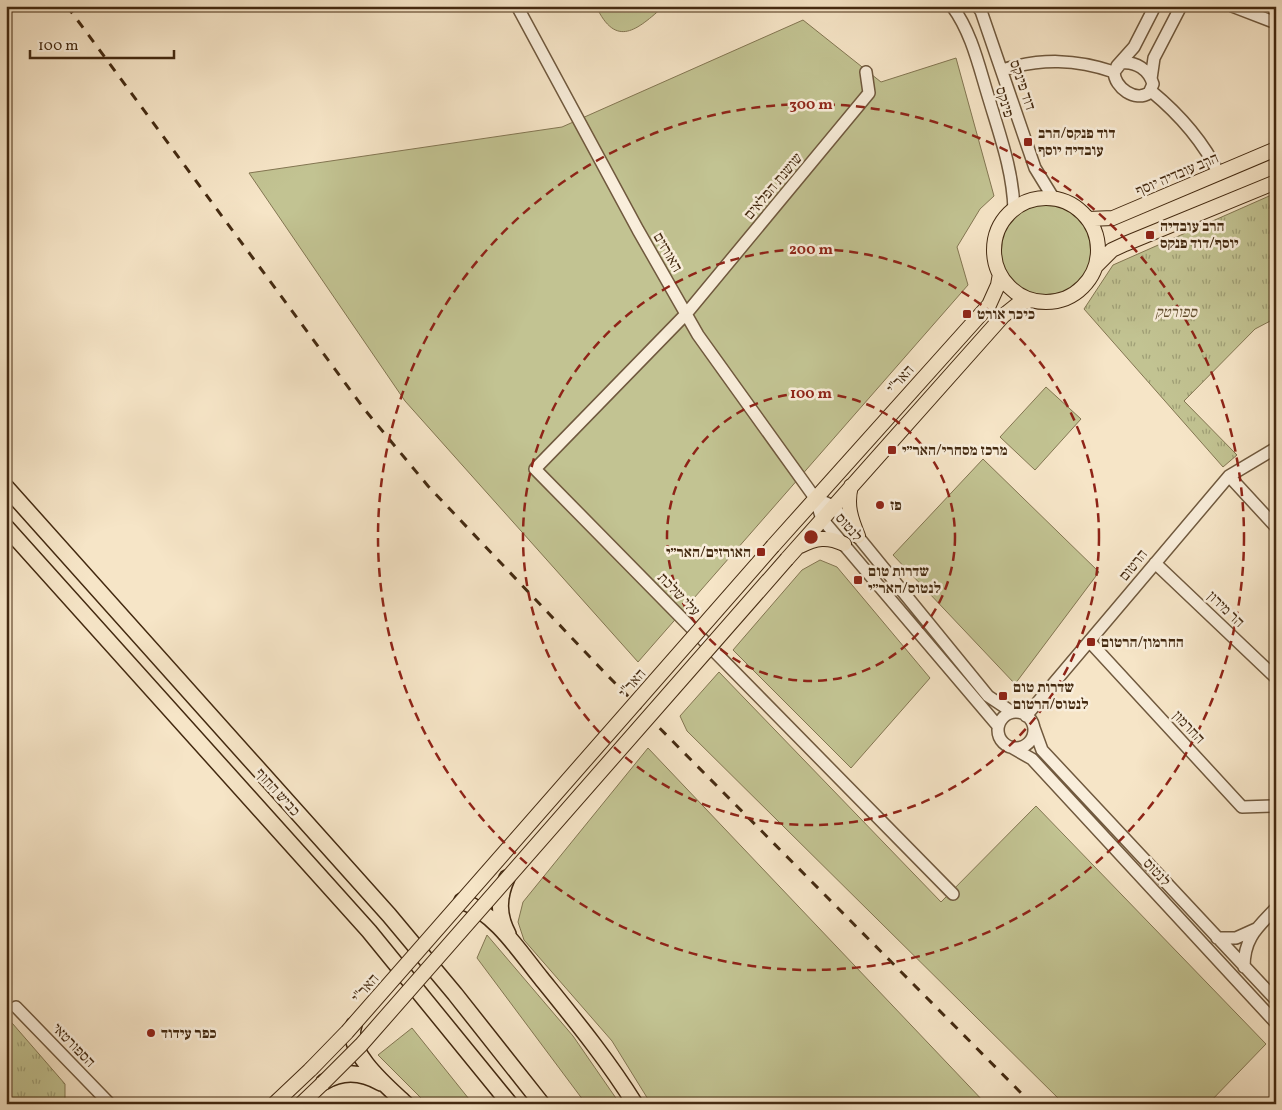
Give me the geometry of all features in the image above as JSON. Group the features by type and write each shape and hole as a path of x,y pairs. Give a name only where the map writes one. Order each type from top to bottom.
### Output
{"highway":[{"name":"כביש החוף","path":"6,487 389,915 455,994 542,1104"},
{"name":"כביש החוף","path":"6,527 369,931 510,1104"},
{"path":"507,878 501,894 500,908 506,930 515,946"},
{"path":"462,902 479,910 515,946 601,1052 635,1104"},
{"path":"354,1025 352,1034 357,1049 369,1066 400,1098"},
{"path":"323,1082 338,1075 352,1073 372,1079 400,1098"}],"main road":[{"name":"הרב עובדיה יוסף","path":"1088,219 1113,218 1276,149"},
{"path":"301,1104 357,1049 833,506 1003,316 1018,304 1032,300 1055,301 1070,296 1084,286 1096,266 1112,250 1276,182"},
{"path":"1032,300 1010,287 1000,274 996,259 995,243 1000,228 1014,210 1030,201 1054,199 1069,203 1088,219 1098,241 1096,266"},
{"name":"האר\"י","path":"274,1104 354,1025 815,498 989,305 998,286 1000,274"},
{"path":"852,486 848,496 849,513 858,536"},
{"path":"797,547 820,538 835,540 844,544"}],"street":[{"name":"האורזים","path":"518,6 638,230 698,335 815,498"},
{"name":"פינקס","path":"952,6 962,20 977,59 1011,171 1014,210"},
{"name":"דוד פינקס","path":"978,6 1035,168 1054,199"},
{"path":"1155,6 1134,47 1116,69 1118,84 1128,92 1140,96 1151,85 1154,58 1180,6"},
{"path":"1232,6 1276,23"},
{"path":"1002,70 1035,61 1056,60 1116,69 1126,63 1135,64 1146,72 1151,85 1185,122 1218,174"},
{"name":"שושנת הפלאים","path":"686,314 870,93 866,72"},
{"name":"עלי שלכת","path":"686,314 535,469 953,894"},
{"name":"הרטום","path":"1026,716 1229,476 1276,448"},
{"path":"1229,476 1276,527"},
{"name":"לנטוס","path":"815,498 833,506 988,696 1012,712"},
{"name":"לנטוס","path":"815,498 822,519 998,726"},
{"name":"הר מירון","path":"1155,563 1276,678"},
{"name":"החרמון","path":"1090,642 1242,807 1276,806"},
{"path":"1012,712 1026,716 1034,728 1027,744 1016,748 1002,741 998,726 1003,717 1012,712"},
{"name":"לנטוס","path":"1034,728 1042,750 1276,1000"},
{"name":"לנטוס","path":"1011,747 1032,759 1276,1023"},
{"path":"1244,967 1244,950 1256,929 1276,908"},
{"path":"1216,938 1236,938 1256,929"},
{"name":"הספורטאי","path":"16,1007 110,1104"}],"green space":[{"path":"596,6 664,6 636,28 619,31 611,28"},
{"path":"803,20 881,82 956,58 994,196 980,209 957,247 968,285 638,662 405,401 249,173 562,127"},
{"name":"ספורטק","path":"1276,193 1276,318 1255,329 1184,401 1237,455 1223,467 1084,309 1113,265"},
{"path":"1046,205 1064,209 1078,219 1088,233 1092,251 1088,269 1078,283 1064,293 1046,297 1028,293 1014,283 1004,269 1000,251 1004,233 1014,219 1028,209"},
{"path":"1046,387 1081,419 1035,470 1000,437"},
{"path":"983,459 1099,572 1015,684 893,555"},
{"path":"820,560 837,567 930,678 851,768 733,650 802,570"},
{"path":"719,672 941,902 1036,806 1266,1044 1208,1104 1064,1104 687,731 680,716"},
{"path":"648,748 986,1104 651,1104 612,1041 524,940 518,922 523,902"},
{"path":"487,935 573,1036 620,1104 586,1104 477,958"},
{"path":"6,1016 65,1084 65,1104 6,1104"},
{"path":"412,1028 473,1104 427,1104 378,1055"}],"railway":[{"path":"67,6 365,410 428,486 606,674 1032,1104"}],"place":[{"name":"דוד פנקס/הרב עובדיה יוסף","path":"1028,142"},
{"name":"הרב עובדיה יוסף/דוד פנקס","path":"1150,235"},
{"name":"כיכר אורט","path":"967,314"},
{"name":"מרכז מסחרי/האר״י","path":"892,450"},
{"name":"פז","path":"880,505"},
{"name":"האורזים/האר״י","path":"761,552"},
{"name":"שדרות טום לנטוס/האר״י","path":"858,580"},
{"name":"החרמון/הרטום","path":"1091,642"},
{"name":"שדרות טום לנטוס/הרטום","path":"1003,696"},
{"name":"כפר עידוד","path":"151,1033"}]}
